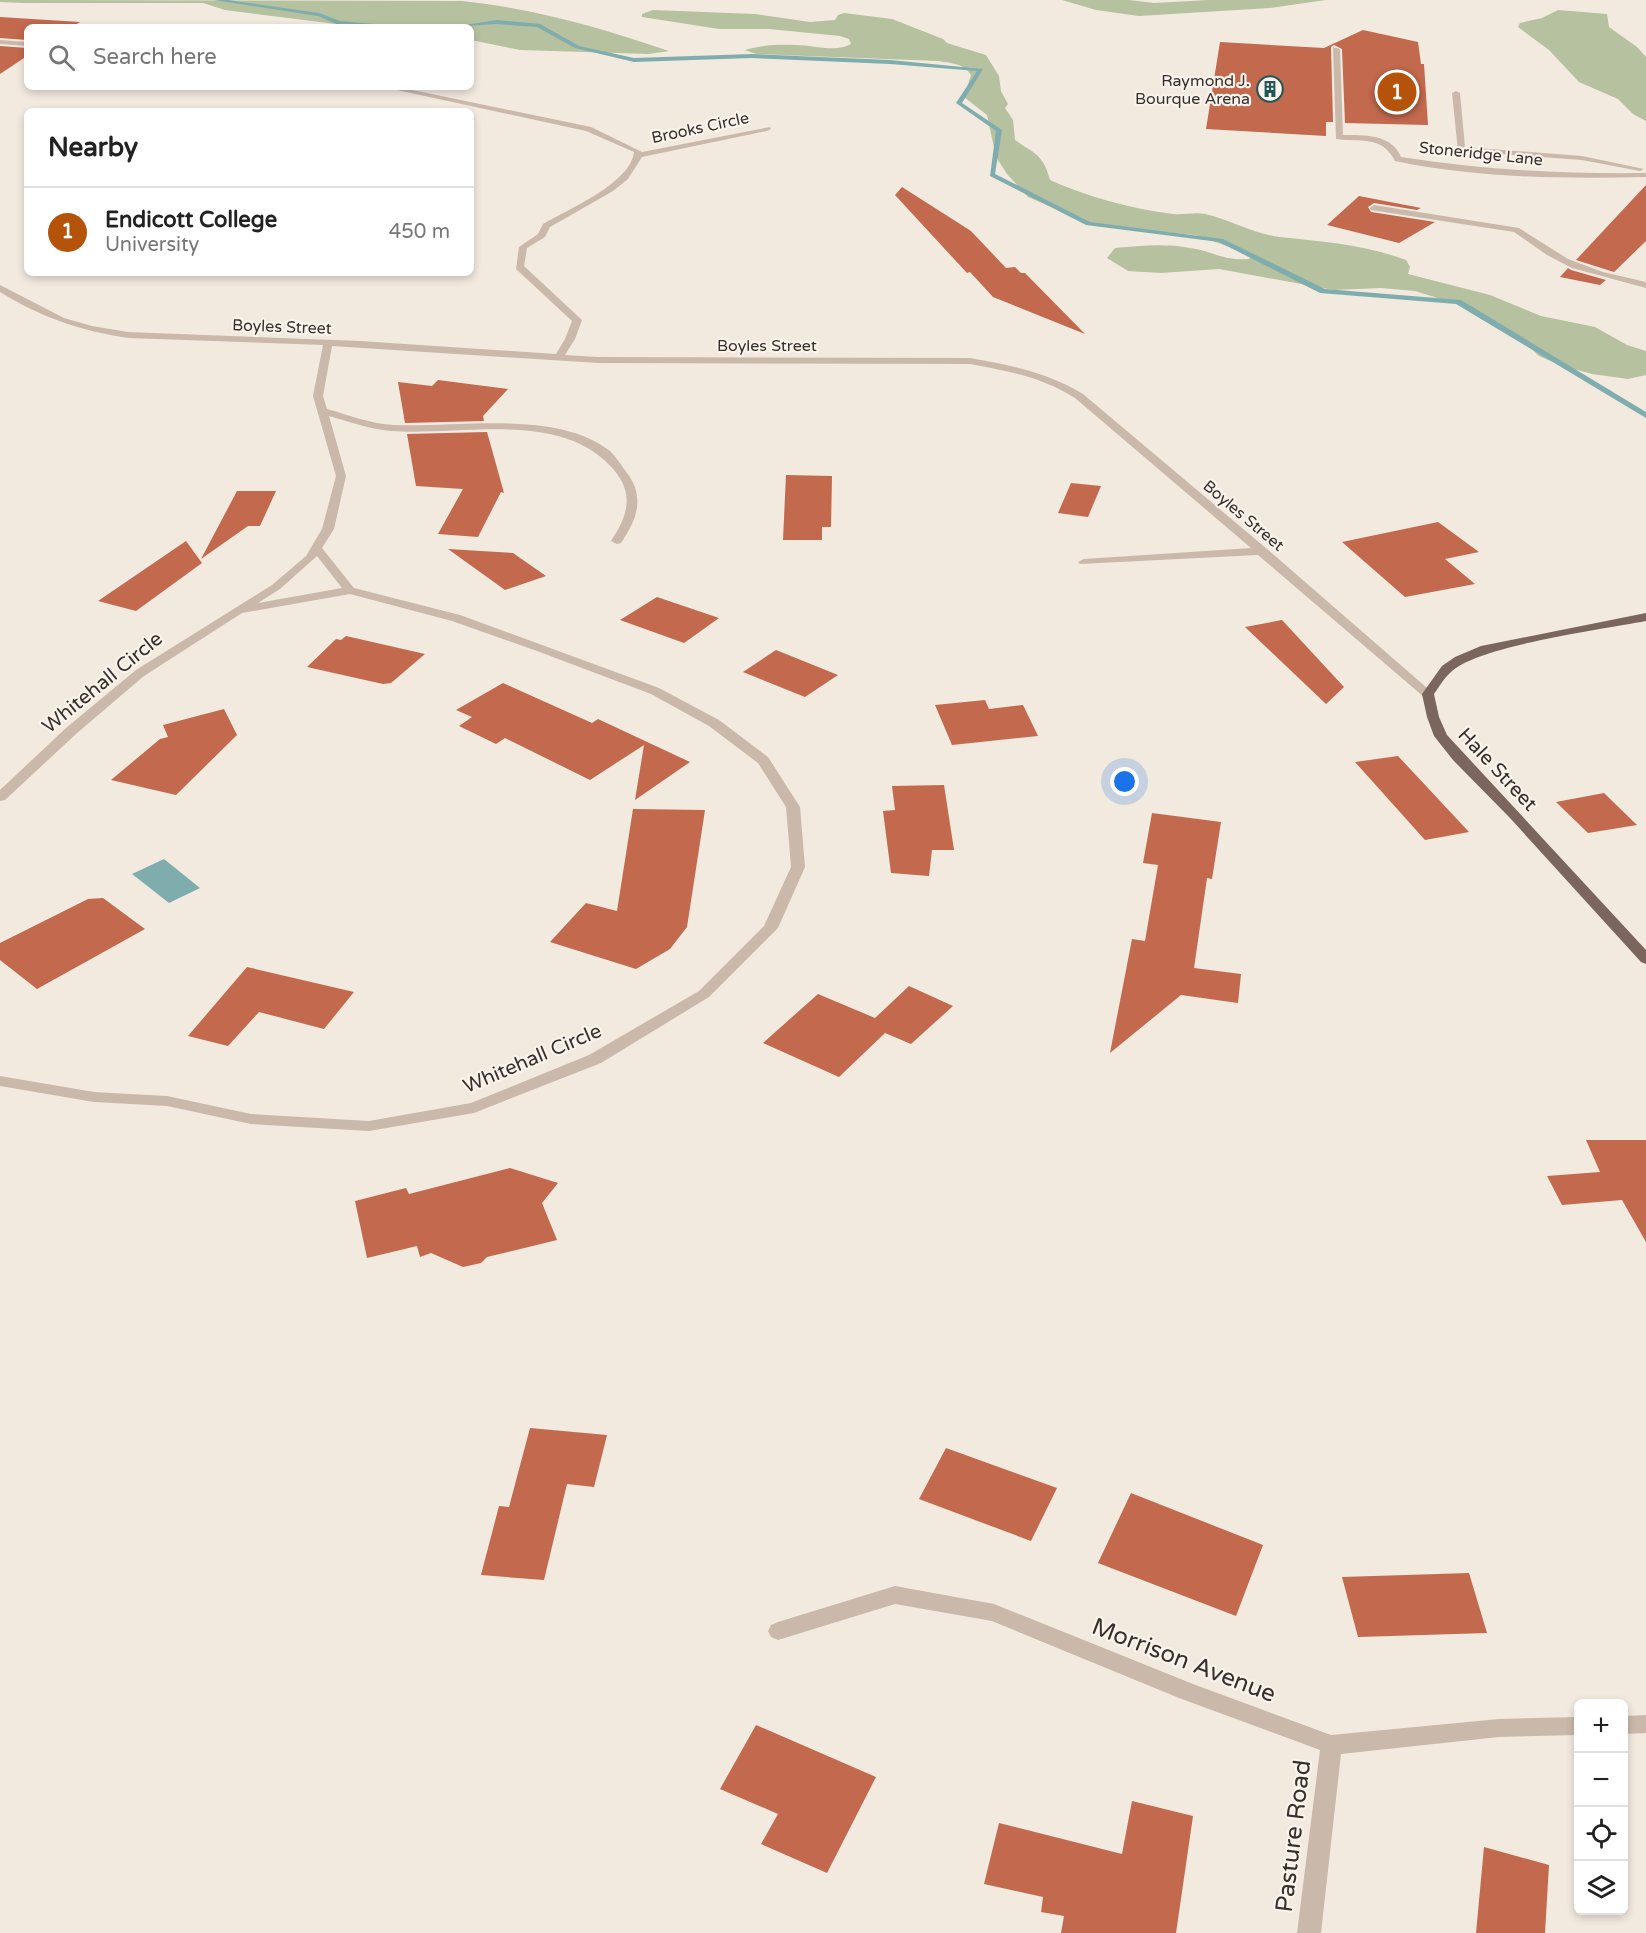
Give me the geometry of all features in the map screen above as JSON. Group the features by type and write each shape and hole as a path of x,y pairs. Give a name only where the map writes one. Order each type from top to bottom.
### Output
{"main road":[{"path":"1428,694 1446,669 1459,660 1485,649 1646,617"},
{"name":"Hale Street","path":"1428,694 1433,717 1441,736 1458,757 1515,815 1646,959"}],"street":[{"path":"0,42 24,44"},
{"name":"Stoneridge Lane","path":"1336,48 1339,137 1377,140 1389,144 1396,151 1398,159 1443,166 1522,175 1646,175"},
{"path":"401,90 588,129 627,144 638,151 639,155 626,177 610,189 546,226 542,235 524,247 519,267 577,320 570,339 558,358"},
{"path":"1456,93 1461,149 1582,158 1646,170"},
{"name":"Brooks Circle","path":"639,155 767,129"},
{"path":"1374,208 1516,230 1536,239 1554,256 1570,263 1646,285"},
{"path":"1619,285 1646,294"},
{"name":"Boyles Street","path":"0,288 31,308 51,317 101,331 165,337 327,343 558,358 656,361 929,359 999,364 1022,369 1063,386 1079,396 1428,694"},
{"name":"Whitehall Circle","path":"0,797 71,731 140,674 276,587 310,558 328,529 341,476 318,396 327,343"},
{"path":"323,411 391,428 490,425 540,430 600,448 616,461 635,496 631,517 617,541"},
{"path":"316,548 350,590"},
{"path":"1084,562 1263,551"},
{"name":"Whitehall Circle","path":"0,1081 94,1097 167,1101 251,1119 369,1126 474,1108 594,1059 704,993 771,928 798,867 793,807 763,760 714,723 655,691 456,618 350,590 238,610"},
{"name":"Morrison Avenue","path":"778,1631 895,1595 994,1613 1186,1691 1331,1745 1499,1728 1574,1726"},
{"path":"1628,1725 1646,1725"},
{"name":"Pasture Road","path":"1309,1933 1331,1745"}],"green space":[{"path":"0,0 462,1 489,4 567,20 669,51 649,54 520,50 474,41 474,24 336,24 225,10 203,3 0,2"},
{"path":"1062,0 1129,0 1154,3 1209,0 1326,0 1270,8 1139,16 1096,10"},
{"path":"653,10 755,14 810,22 835,20 838,15 844,13 892,19 943,39 947,43 986,55 999,76 1001,91 1008,104 1005,108 1013,120 1015,140 1041,160 1050,180 1079,192 1126,206 1173,214 1205,214 1270,235 1343,244 1374,250 1406,260 1410,267 1408,274 1490,295 1541,316 1595,327 1627,345 1646,351 1646,375 1628,379 1592,374 1560,365 1539,356 1517,335 1499,329 1460,305 1415,291 1381,288 1334,290 1219,269 1161,273 1128,271 1107,258 1115,248 1152,245 1181,246 1232,259 1249,259 1253,255 1195,235 1096,226 1028,197 1007,174 996,157 987,115 964,97 971,75 961,66 938,61 756,54 745,50 777,45 838,48 851,44 849,39 840,36 769,29 719,29 642,17 642,14"},
{"path":"1558,10 1607,14 1609,27 1637,47 1646,57 1646,121 1633,114 1618,99 1579,82 1549,50 1518,27 1520,23 1542,18"}],"water":[{"path":"164,859 200,888 169,903 132,874"}],"building":[{"path":"0,17 80,22 77,24 24,24 24,40 0,38"},
{"path":"1363,30 1418,42 1421,64 1424,64 1428,125 1345,123 1342,49 1334,45 1331,47 1333,122 1326,122 1326,136 1206,129 1220,42 1324,48"},
{"path":"0,46 24,48 24,58 0,74"},
{"path":"1646,185 1646,241 1614,272 1576,260"},
{"path":"902,187 971,231 1006,268 1015,267 1021,273 1025,273 1085,334 993,297 970,272 967,273 895,195"},
{"path":"1359,196 1421,208 1417,210 1374,203 1368,207 1371,212 1435,222 1399,243 1327,225"},
{"path":"1568,268 1606,280 1600,285 1560,277"},
{"path":"438,380 508,389 483,416 484,421 405,423 398,382 432,386"},
{"path":"487,432 504,493 501,492 478,537 438,534 463,489 416,486 407,434"},
{"path":"786,475 832,476 831,527 822,527 822,540 783,540"},
{"path":"1071,483 1101,486 1088,517 1058,513"},
{"path":"237,491 276,491 260,526 248,526 201,559"},
{"path":"1438,522 1479,552 1445,559 1475,584 1405,597 1342,542"},
{"path":"186,541 202,563 136,611 98,601"},
{"path":"448,549 513,553 546,576 505,590"},
{"path":"657,597 719,618 684,643 620,620"},
{"path":"1282,620 1344,687 1326,704 1245,627"},
{"path":"346,636 425,654 391,683 383,684 307,667 336,639 341,640"},
{"path":"776,650 838,675 805,697 743,672"},
{"path":"503,683 592,723 598,719 690,762 635,800 644,745 590,780 505,738 496,744 459,726 472,717 456,710"},
{"path":"985,700 989,709 1023,705 1038,736 952,745 935,705"},
{"path":"224,709 237,735 176,795 111,780 160,739 168,737 163,725"},
{"path":"1398,756 1469,832 1425,840 1355,762"},
{"path":"944,785 954,850 932,850 929,876 891,873 883,811 895,810 892,786"},
{"path":"1604,793 1637,825 1588,833 1556,802"},
{"path":"633,809 705,810 687,927 670,949 636,969 550,942 586,903 617,911"},
{"path":"1152,813 1221,822 1212,879 1207,878 1194,968 1241,974 1238,1003 1181,995 1110,1053 1132,939 1145,941 1158,865 1143,863"},
{"path":"103,898 145,929 37,989 0,960 0,943 88,899"},
{"path":"247,967 354,992 324,1029 259,1012 228,1046 188,1036"},
{"path":"909,986 953,1006 911,1044 885,1033 839,1077 763,1043 818,994 875,1018"},
{"path":"1586,1140 1646,1140 1646,1242 1622,1200 1562,1205 1547,1176 1600,1172"},
{"path":"510,1168 558,1183 542,1203 557,1240 487,1257 481,1263 463,1267 431,1253 420,1257 417,1246 367,1258 355,1201 406,1188 409,1194"},
{"path":"530,1428 607,1435 594,1487 567,1484 544,1580 481,1575 499,1506 509,1507"},
{"path":"946,1448 1057,1488 1031,1541 919,1499"},
{"path":"1131,1493 1263,1545 1236,1616 1098,1563"},
{"path":"1469,1573 1487,1633 1358,1637 1342,1577"},
{"path":"756,1725 876,1777 827,1873 761,1844 778,1814 720,1789"},
{"path":"1132,1801 1193,1816 1176,1933 1061,1933 1064,1916 1041,1912 1043,1897 984,1884 999,1823 1122,1854"},
{"path":"1484,1847 1549,1865 1545,1933 1476,1933"}],"waterway":[{"path":"217,0 319,15 339,23 355,24"},
{"path":"474,25 496,22 538,25 577,47 634,60 752,56 890,62 981,70 959,103 999,130 992,175 1088,224 1221,240 1323,291 1458,302 1646,416"}],"place":[{"name":"Raymond J. Bourque Arena","path":"1270,89"},
{"name":"Endicott College","path":"1397,92"}]}
